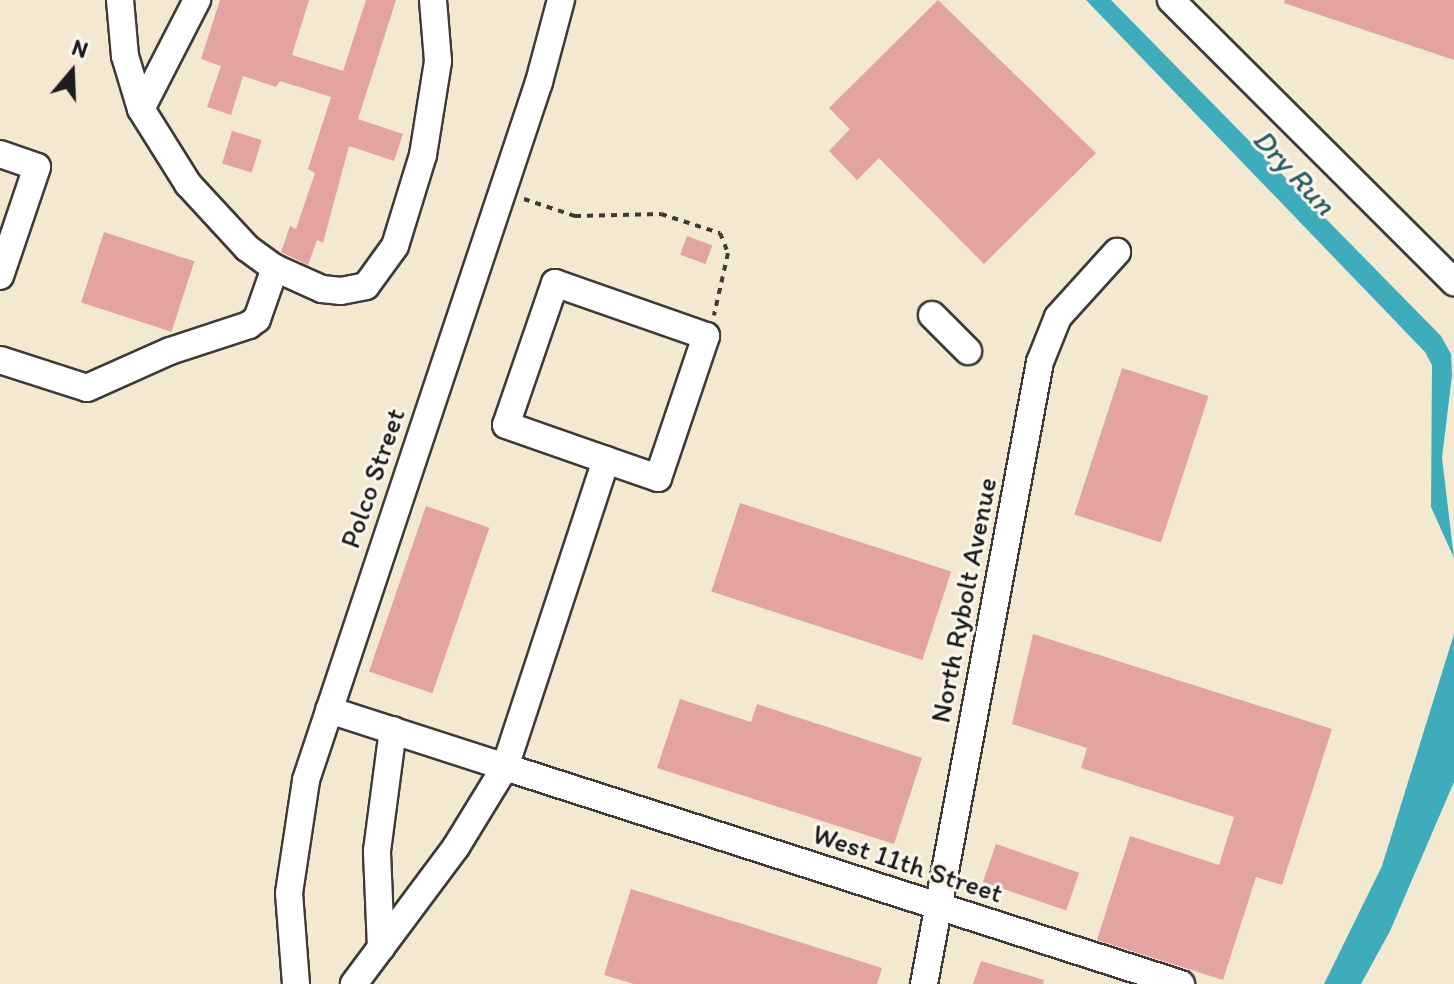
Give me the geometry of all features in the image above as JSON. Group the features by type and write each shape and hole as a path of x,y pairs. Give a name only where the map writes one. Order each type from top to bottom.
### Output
{"street":[{"path":"120,0 125,56 141,109 188,184 247,248 275,268 322,289 341,291 366,286 382,270 423,155 438,61 433,0"},
{"path":"141,109 197,0"},
{"name":"Polco Street","path":"296,984 289,931 292,846 306,780 502,191 561,0"},
{"path":"1171,0 1454,282"},
{"path":"0,154 37,167 0,276"},
{"name":"North Rybolt Avenue","path":"924,984 1040,362 1058,317 1117,252"},
{"path":"0,360 87,388 170,351 249,325 257,319 275,268"},
{"path":"555,283 706,336 658,478 606,460 506,425 555,283"},
{"path":"932,315 968,351"},
{"path":"354,984 456,847 505,767 606,460"},
{"name":"West 11th Street","path":"329,710 1181,984"},
{"path":"381,948 377,851 393,730"}],"path":[{"path":"502,191 575,216 661,214 720,233 728,253 706,336"}],"water":[{"name":"Dry Run","path":"1086,0 1111,0 1441,336 1451,354 1452,375 1442,458 1454,558 1431,507 1432,365 1425,352"},
{"path":"1454,634 1454,782 1390,931 1361,984 1324,984 1382,866"}],"building":[{"path":"220,0 309,0 292,55 343,71 366,0 396,0 358,119 403,134 394,161 349,146 323,243 317,240 308,265 281,252 290,226 296,229 315,173 308,169 331,97 280,81 276,87 243,76 231,115 207,107 221,66 201,59"},
{"path":"938,0 1096,153 984,264 879,158 857,180 829,151 850,129 829,108"},
{"path":"1285,0 1454,0 1454,60 1284,3"},
{"path":"232,131 262,140 252,173 222,164"},
{"path":"104,232 194,261 171,332 81,302"},
{"path":"687,236 712,245 706,264 680,255"},
{"path":"1122,368 1209,396 1161,543 1074,514"},
{"path":"740,503 951,572 922,660 711,591"},
{"path":"426,506 489,528 432,693 369,671"},
{"path":"1033,634 1332,729 1282,885 1256,877 1223,980 1097,940 1130,836 1219,865 1234,817 1081,768 1087,748 1012,724"},
{"path":"680,699 751,722 757,704 922,758 894,844 657,768"},
{"path":"996,844 1079,873 1066,910 983,882"},
{"path":"631,889 882,968 877,984 634,984 604,975"},
{"path":"981,961 1044,980 1043,984 973,984"}]}
